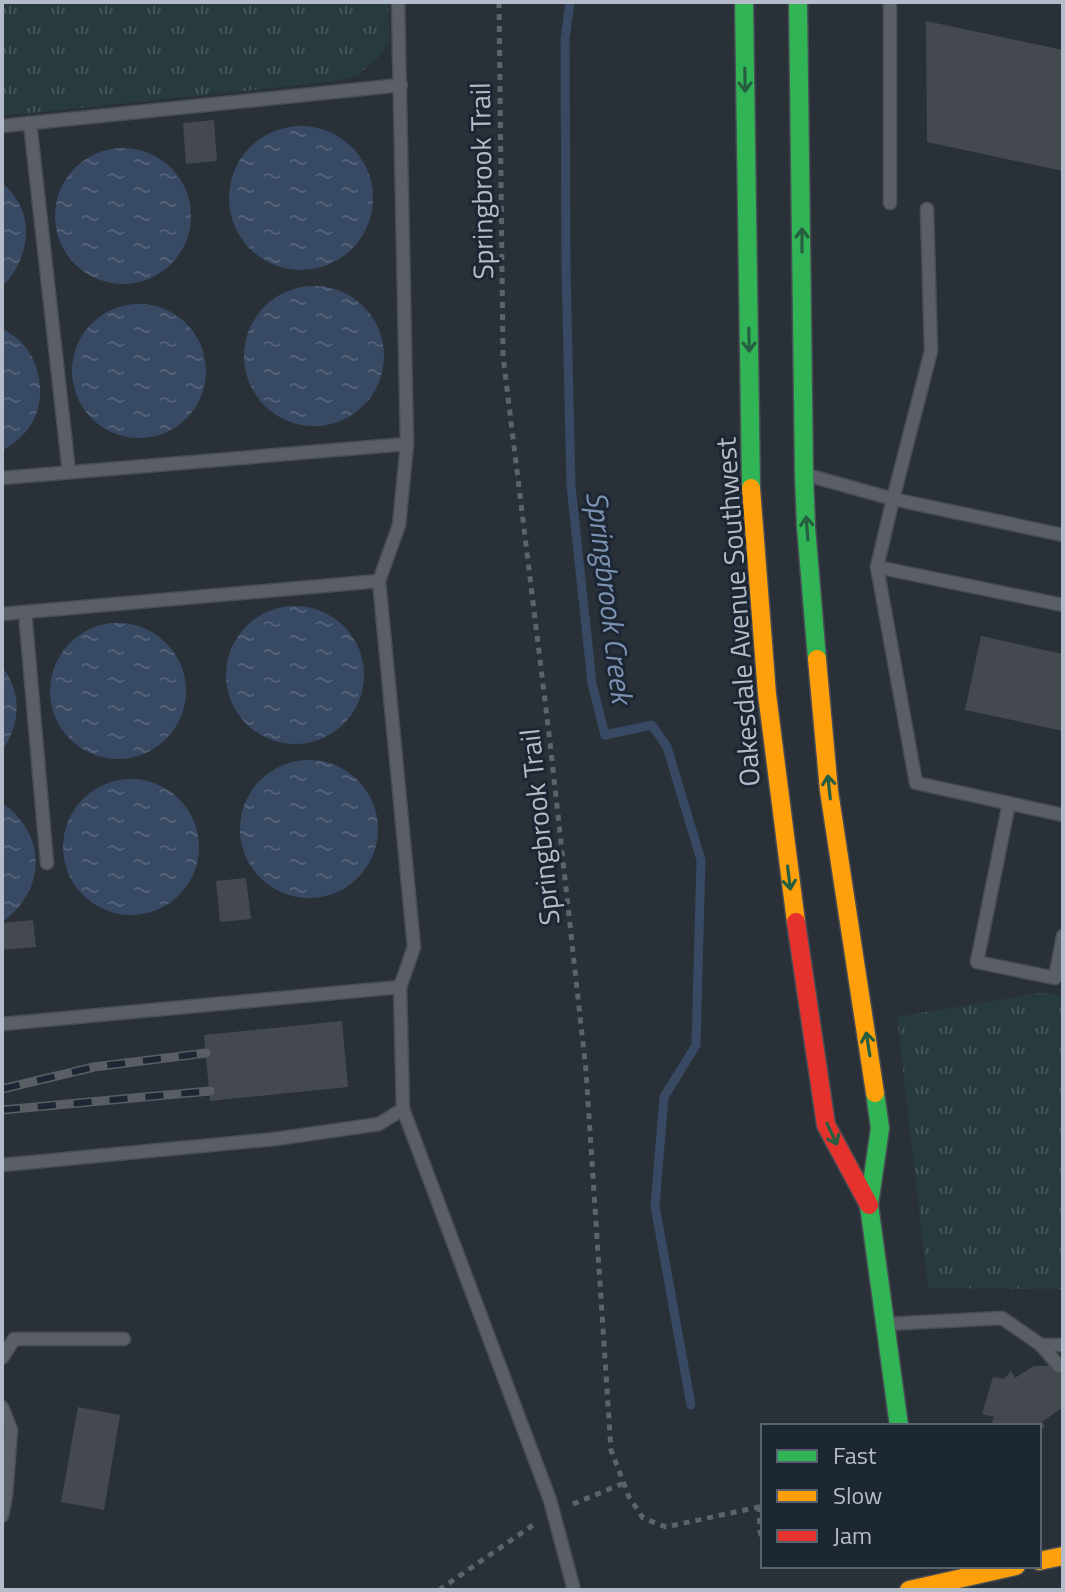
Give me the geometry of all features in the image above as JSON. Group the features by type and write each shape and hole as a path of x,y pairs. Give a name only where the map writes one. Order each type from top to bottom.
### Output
{"street":[{"name":"Oakesdale Avenue Southwest","path":"744,2 751,487 767,694 794,912 826,1125 869,1205"},
{"name":"Oakesdale Avenue Southwest","path":"798,2 806,527 829,791 880,1128 869,1205 899,1424"},
{"path":"786,501 804,474"},
{"path":"784,837 794,764"},
{"path":"1041,1561 1063,1556"},
{"path":"922,1568 920,1589 1008,1568"}],"lane":[{"path":"398,2 407,444 399,525 379,581 414,947 400,987 403,1109 553,1511 574,1590"},
{"path":"890,2 890,203"},
{"path":"2,126 401,85"},
{"path":"30,123 69,472"},
{"path":"927,209 931,351 877,567 916,783 1063,815"},
{"path":"2,478 407,444"},
{"path":"804,474 893,499 1063,535"},
{"path":"877,567 1063,605"},
{"path":"2,614 379,581"},
{"path":"25,612 47,863"},
{"path":"1009,803 977,962 1055,978 1063,936"},
{"path":"2,1024 400,987"},
{"path":"2,1165 275,1139 379,1124 403,1109"},
{"path":"885,1324 1002,1318 1041,1345 1059,1366"},
{"path":"2,1358 14,1339 124,1339"},
{"path":"1041,1345 1063,1345"},
{"path":"2,1407 11,1430 2,1516"}],"path":[{"name":"Springbrook Trail","path":"499,2 503,356 586,1071 611,1450 629,1497 643,1518 666,1527 761,1506"},
{"path":"439,1590 553,1511 624,1483"},
{"path":"761,1506 761,1534"}],"green space":[{"path":"2,2 388,2 390,40 378,58 357,76 330,82 2,116"},
{"path":"1038,993 1063,995 1063,1289 928,1288 897,1017"}],"water":[{"path":"301,126 329,131 352,147 368,170 373,198 368,226 352,249 329,265 301,270 273,265 250,249 234,226 229,198 234,170 250,147 273,131"},
{"path":"123,148 149,153 171,168 186,190 191,216 186,242 171,264 149,279 123,284 97,279 75,264 60,242 55,216 60,190 75,168 97,153"},
{"path":"2,183 21,207 26,235 19,262 2,287"},
{"path":"314,286 341,292 363,307 378,329 384,356 378,383 363,405 341,420 314,426 287,420 265,405 250,383 244,356 250,329 265,307 287,292"},
{"path":"139,304 165,309 186,324 201,345 206,371 201,397 186,418 165,433 139,438 113,433 92,418 77,397 72,371 77,345 92,324 113,309"},
{"path":"2,328 18,339 32,357 37,368 40,392 36,416 30,426 18,440 2,451"},
{"path":"295,606 322,611 344,626 359,648 364,675 359,702 344,724 322,739 295,744 268,739 246,724 231,702 226,675 231,648 246,626 268,611"},
{"path":"118,623 144,628 166,643 181,665 186,691 181,717 166,739 144,754 118,759 92,754 70,739 55,717 50,691 55,665 70,643 92,628"},
{"path":"2,667 9,676 17,708 13,730 2,750"},
{"path":"309,760 335,766 357,781 372,803 378,829 372,855 357,877 335,892 309,898 283,892 261,877 246,855 240,829 246,803 261,781 283,766"},
{"path":"131,779 157,784 179,799 194,821 199,847 194,873 179,895 157,910 131,915 105,910 83,895 68,873 63,847 68,821 83,799 105,784"},
{"path":"2,803 27,830 34,846 36,862 34,878 27,894 17,909 2,922"}],"building":[{"path":"926,21 1063,50 1063,171 927,142"},
{"path":"214,120 217,161 186,164 183,123"},
{"path":"981,636 1063,654 1063,731 965,710"},
{"path":"246,878 251,919 220,922 216,881"},
{"path":"33,920 36,947 2,950 2,923"},
{"path":"342,1021 348,1087 210,1101 204,1035"},
{"path":"1034,1366 1063,1366 1063,1407 1042,1422 1045,1426 1041,1429 1041,1424 991,1424 994,1417 982,1414 993,1377 1004,1379 1011,1371 1015,1378"},
{"path":"78,1407 120,1415 104,1510 61,1502"}],"waterway":[{"name":"Springbrook Creek","path":"570,2 565,39 571,486 592,683 605,735 652,725 667,747 701,860 696,1045 664,1097 655,1206 691,1405"}],"railway":[{"path":"2,1089 94,1067 206,1053"},
{"path":"2,1110 210,1091"}],"traffic: fast":[{"path":"744,2 751,488"},
{"path":"798,2 804,474 817,659"},
{"path":"875,1093 880,1128 869,1205 899,1424"}],"traffic: slow":[{"path":"751,488 767,694 796,922"},
{"path":"817,659 829,791 875,1093"},
{"path":"1041,1561 1063,1556"},
{"path":"909,1590 1007,1568"}],"traffic: jam":[{"path":"796,922 826,1125 869,1205"}]}
